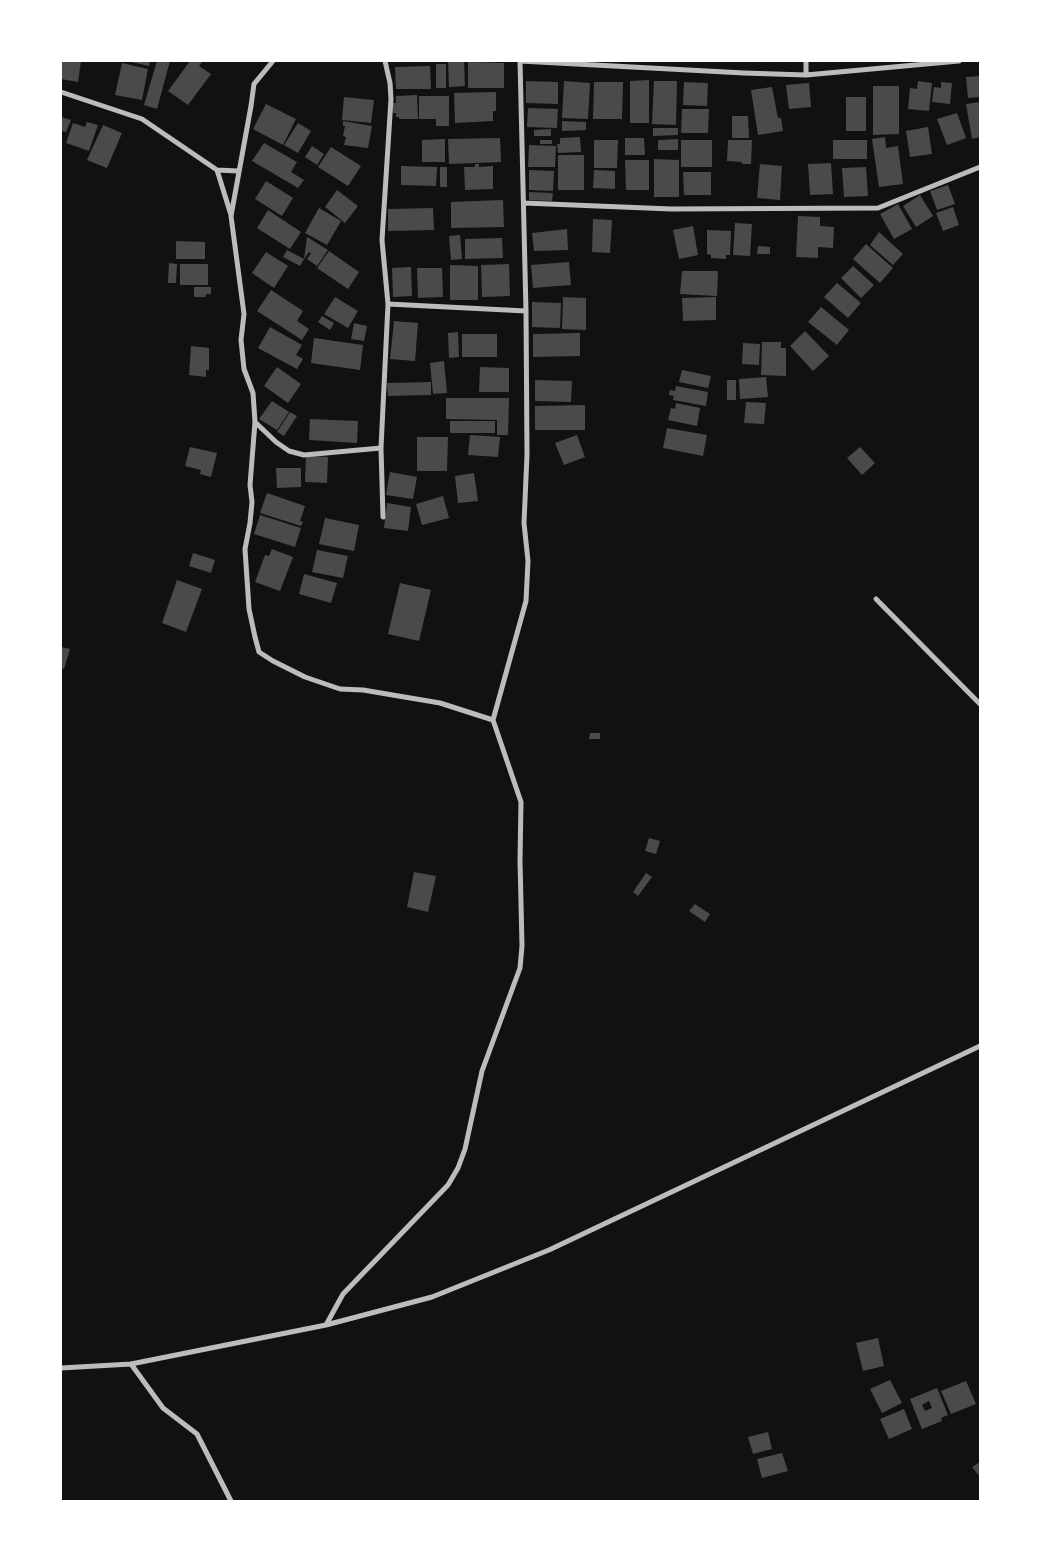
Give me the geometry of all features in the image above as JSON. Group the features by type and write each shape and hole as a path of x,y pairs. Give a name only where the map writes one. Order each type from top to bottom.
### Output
{"street":[{"path":"231,216 254,84 273,61"},
{"path":"383,517 381,448 388,304 382,240 391,99 390,83 385,61"},
{"path":"326,1325 343,1294 448,1184 458,1168 465,1149 482,1071 520,968 522,946 521,802 493,720 526,601 528,561 524,523 527,455 526,312 520,61 806,75 959,61"},
{"path":"806,61 806,75"},
{"path":"61,92 142,119 217,170 238,170"},
{"path":"524,203 671,209 878,208 980,167"},
{"path":"217,170 231,216 244,314 240,340 244,369 253,393 255,422 250,485 252,502 245,549 249,609 259,652 272,661 305,677 340,689 363,690 440,703 493,720"},
{"path":"388,304 526,312"},
{"path":"255,422 288,451 304,455 381,448"},
{"path":"876,599 980,704"},
{"path":"61,1368 131,1364 326,1325 432,1297 549,1250 980,1046"},
{"path":"131,1364 163,1408 197,1434 231,1501"}],"building":[{"path":"61,61 81,61 78,82 61,79"},
{"path":"127,61 150,61 149,66"},
{"path":"157,61 170,61 157,109 144,105"},
{"path":"190,61 203,61 199,66 211,74 188,105 168,91"},
{"path":"448,61 464,61 465,86 449,87"},
{"path":"468,62 504,63 504,88 468,88"},
{"path":"122,63 148,69 142,100 115,95"},
{"path":"436,64 446,64 446,88 436,88"},
{"path":"430,66 431,89 396,89 395,67"},
{"path":"980,76 980,97 968,98 966,77"},
{"path":"649,80 649,123 630,123 630,81"},
{"path":"526,81 558,82 558,104 526,103"},
{"path":"564,81 590,83 588,119 562,118"},
{"path":"654,81 677,81 676,125 652,124"},
{"path":"918,81 932,83 929,111 908,109 910,88 917,89"},
{"path":"594,82 623,82 622,119 593,119"},
{"path":"684,82 708,83 707,106 683,105"},
{"path":"941,82 952,83 950,104 932,102 934,87 941,88"},
{"path":"809,83 811,107 789,109 786,85"},
{"path":"873,86 899,86 899,134 873,135"},
{"path":"772,87 778,118 781,118 783,131 758,135 751,90"},
{"path":"496,92 496,111 493,111 493,121 455,123 454,93"},
{"path":"417,95 418,119 399,119 399,117 396,117 396,113 393,113 393,103 396,103 396,96"},
{"path":"419,96 449,96 449,126 436,126 436,119 419,119"},
{"path":"344,97 374,100 371,123 342,120"},
{"path":"846,97 866,97 866,131 846,131"},
{"path":"980,102 980,137 972,139 966,104"},
{"path":"266,104 296,119 283,145 253,129"},
{"path":"528,108 558,109 557,128 527,127"},
{"path":"682,109 709,109 708,133 681,133"},
{"path":"957,113 966,138 947,145 937,119"},
{"path":"732,116 748,116 749,138 732,138"},
{"path":"61,117 71,120 66,132 61,131"},
{"path":"343,121 372,126 368,148 344,145 346,137 343,136 345,126 343,126"},
{"path":"562,121 586,122 586,130 562,131"},
{"path":"87,122 98,125 89,151 66,143 73,123 85,127"},
{"path":"298,123 311,131 298,153 284,145"},
{"path":"103,125 122,133 107,168 87,160"},
{"path":"928,127 932,154 910,157 906,131"},
{"path":"653,128 678,128 678,135 653,136"},
{"path":"551,129 551,136 534,136 534,130"},
{"path":"580,137 581,152 558,153 557,144 560,144 560,138"},
{"path":"885,137 886,148 898,146 903,184 879,187 872,139"},
{"path":"500,138 501,162 449,164 448,139"},
{"path":"625,138 644,138 645,155 625,155"},
{"path":"445,139 445,162 422,162 422,140"},
{"path":"678,139 678,150 658,150 658,140"},
{"path":"540,140 552,140 552,144 540,144"},
{"path":"594,140 618,140 617,168 594,168"},
{"path":"681,140 712,140 712,167 681,167"},
{"path":"728,140 752,140 751,164 727,161"},
{"path":"833,140 867,140 867,159 833,159"},
{"path":"264,143 297,162 291,172 304,180 298,188 252,161"},
{"path":"529,145 556,146 555,167 528,167"},
{"path":"312,146 324,154 317,165 305,157"},
{"path":"331,147 361,166 348,186 318,167"},
{"path":"558,155 584,155 584,190 558,190"},
{"path":"654,159 679,160 679,197 654,197"},
{"path":"625,160 649,160 649,190 626,190"},
{"path":"831,163 833,194 810,195 808,164"},
{"path":"475,164 479,164 479,167 493,166 493,189 465,190 464,167 475,167"},
{"path":"760,164 782,166 780,200 757,198"},
{"path":"401,166 437,167 436,186 401,185"},
{"path":"440,167 447,167 447,187 440,187"},
{"path":"866,167 868,196 844,197 842,168"},
{"path":"529,170 554,171 553,191 529,190"},
{"path":"594,170 615,171 615,189 593,188"},
{"path":"683,172 711,172 711,195 684,195"},
{"path":"266,181 293,198 282,216 255,199"},
{"path":"948,185 955,204 937,210 930,191"},
{"path":"337,190 358,206 345,223 325,207"},
{"path":"529,192 553,193 552,201 529,200"},
{"path":"920,195 933,216 916,227 903,206"},
{"path":"503,200 504,227 451,228 451,202"},
{"path":"898,204 912,229 894,239 880,214"},
{"path":"953,207 959,225 943,231 936,213"},
{"path":"319,208 341,221 327,245 305,233"},
{"path":"433,208 434,230 388,231 388,209"},
{"path":"268,210 301,232 290,249 257,228"},
{"path":"798,216 820,217 820,226 834,227 833,248 818,247 818,258 796,257"},
{"path":"593,219 612,220 610,253 592,252"},
{"path":"735,223 752,224 750,256 733,255"},
{"path":"693,226 698,255 679,259 673,230"},
{"path":"567,229 568,250 534,251 532,233"},
{"path":"707,230 731,231 730,255 726,255 726,259 711,258 711,255 707,254"},
{"path":"879,232 903,254 893,265 870,245"},
{"path":"460,235 462,259 451,260 449,236"},
{"path":"307,237 328,250 317,266 307,259 311,253 309,252 304,259"},
{"path":"502,238 503,258 465,259 465,239"},
{"path":"176,241 205,242 205,259 176,259"},
{"path":"866,244 893,268 880,283 853,259"},
{"path":"758,246 770,247 770,254 757,254"},
{"path":"287,250 304,259 300,266 283,257"},
{"path":"329,251 359,272 348,289 317,268"},
{"path":"266,252 288,266 274,288 252,273"},
{"path":"569,262 571,285 533,288 531,265"},
{"path":"169,263 177,264 176,283 168,283"},
{"path":"180,264 208,264 208,285 180,285"},
{"path":"509,264 510,296 482,297 481,265"},
{"path":"450,265 478,266 478,300 450,300"},
{"path":"853,266 874,285 861,298 841,278"},
{"path":"411,267 412,296 393,297 392,268"},
{"path":"417,268 442,268 443,297 418,298"},
{"path":"682,271 718,271 717,296 680,294"},
{"path":"837,283 861,303 848,318 824,297"},
{"path":"194,287 211,287 211,294 206,294 206,297 194,297"},
{"path":"271,290 303,311 297,321 309,329 302,340 257,311"},
{"path":"335,297 358,311 348,328 324,314"},
{"path":"563,297 586,298 586,330 562,329"},
{"path":"716,297 716,320 683,321 682,298"},
{"path":"532,302 561,303 560,328 532,327"},
{"path":"821,307 849,330 837,345 808,322"},
{"path":"322,316 334,323 330,330 318,322"},
{"path":"394,321 418,323 415,361 390,359"},
{"path":"354,323 367,326 364,341 351,339"},
{"path":"270,327 302,345 296,355 303,359 297,369 258,348"},
{"path":"805,331 829,356 813,371 790,346"},
{"path":"458,332 459,357 449,358 448,333"},
{"path":"580,333 580,356 533,357 533,334"},
{"path":"462,334 497,334 497,357 462,357"},
{"path":"314,338 363,345 360,370 311,363"},
{"path":"762,342 781,342 781,348 786,348 786,376 761,375"},
{"path":"743,343 760,344 759,365 742,364"},
{"path":"191,346 209,348 209,370 206,370 206,377 189,375"},
{"path":"444,361 447,393 433,394 430,363"},
{"path":"277,367 301,384 288,403 264,386"},
{"path":"480,367 509,368 509,392 479,392"},
{"path":"682,370 711,376 708,388 679,382"},
{"path":"766,377 768,397 740,399 739,379"},
{"path":"535,380 572,381 571,402 535,401"},
{"path":"727,380 736,380 736,400 727,400"},
{"path":"431,382 431,395 388,396 387,383"},
{"path":"676,386 708,392 706,406 673,400 674,396 669,395 670,390 675,391"},
{"path":"446,398 509,398 508,435 497,435 497,420 446,419"},
{"path":"272,401 289,412 277,430 259,419"},
{"path":"746,402 766,403 764,424 744,423"},
{"path":"676,403 700,408 697,426 668,420 671,408 675,409"},
{"path":"585,405 585,430 535,430 535,406"},
{"path":"290,412 297,416 284,436 277,432"},
{"path":"310,419 358,421 357,443 309,440"},
{"path":"450,421 495,421 495,433 450,433"},
{"path":"667,428 707,435 703,456 663,448"},
{"path":"470,435 500,437 498,457 468,455"},
{"path":"577,435 585,457 564,465 555,443"},
{"path":"417,437 448,437 447,471 417,471"},
{"path":"190,447 217,453 211,477 200,474 201,470 185,466"},
{"path":"860,447 875,463 862,475 847,458"},
{"path":"306,456 328,457 327,483 305,482"},
{"path":"276,468 301,468 301,487 277,488"},
{"path":"390,472 417,477 413,499 386,495"},
{"path":"474,473 478,501 458,503 455,476"},
{"path":"267,493 305,506 300,521 303,522 301,526 260,513"},
{"path":"443,496 449,518 422,525 416,504"},
{"path":"387,503 411,507 408,531 384,528"},
{"path":"260,515 301,528 295,547 254,534"},
{"path":"325,518 359,525 354,551 319,544"},
{"path":"272,549 293,557 280,591 255,582 265,555 269,556"},
{"path":"317,550 348,556 343,578 312,572"},
{"path":"193,553 215,560 211,573 189,566"},
{"path":"304,574 337,583 331,603 299,594"},
{"path":"177,580 202,589 186,632 162,623"},
{"path":"400,583 431,590 419,641 388,634"},
{"path":"61,647 70,649 64,669 61,668"},
{"path":"590,733 600,733 600,739 589,739"},
{"path":"649,838 660,841 656,854 645,851"},
{"path":"414,872 436,876 428,912 407,907"},
{"path":"646,873 652,877 638,896 633,892"},
{"path":"695,904 710,914 705,922 689,911"},
{"path":"878,1338 884,1366 863,1371 856,1343"},
{"path":"890,1380 902,1403 882,1413 870,1389"},
{"path":"966,1381 976,1404 951,1414 941,1391"},
{"path":"937,1388 948,1415 941,1418 942,1421 922,1429 910,1399","holes":["929,1401 932,1408 925,1411 922,1405"]},
{"path":"904,1409 912,1429 889,1439 880,1419"},
{"path":"768,1432 772,1449 753,1454 748,1437"},
{"path":"782,1453 788,1471 762,1478 757,1459"},
{"path":"980,1462 980,1477 972,1467"}]}
